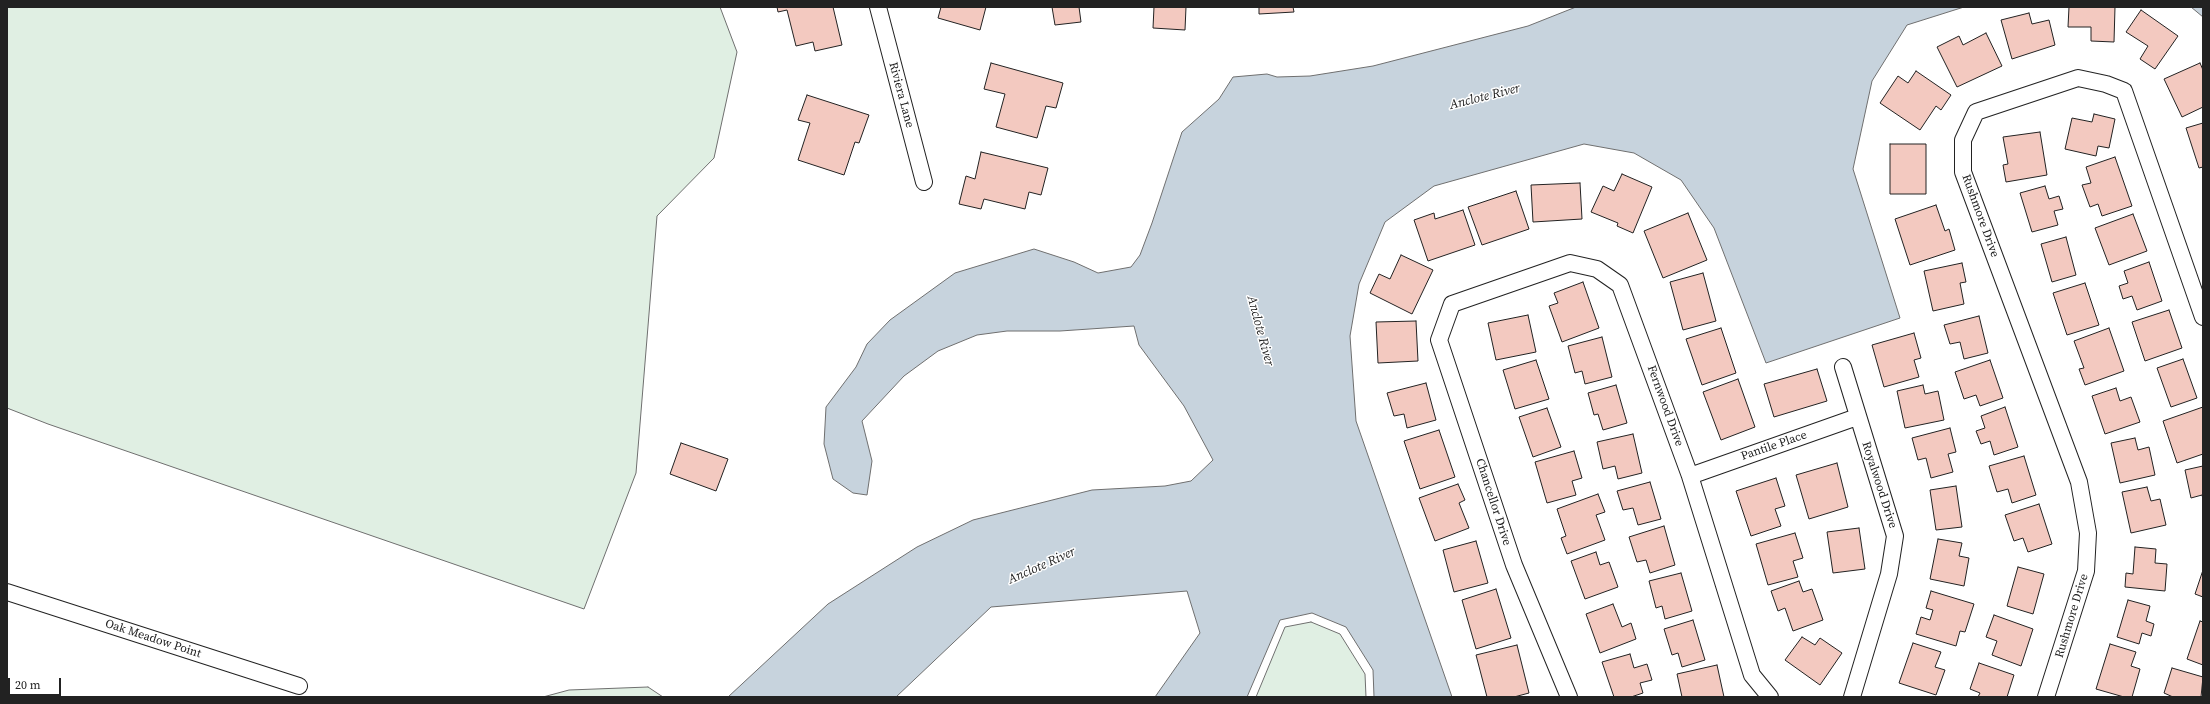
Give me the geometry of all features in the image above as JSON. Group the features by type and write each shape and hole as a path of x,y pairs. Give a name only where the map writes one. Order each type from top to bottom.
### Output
{"street":[{"name":"Riviera Lane","path":"878,7 924,182"},
{"name":"Rushmore Drive","path":"2046,697 2086,571 2088,533 2079,482 1963,172 1963,140 1976,112 2078,78 2106,84 2124,91 2203,317"},
{"name":"Fernwood Drive","path":"1452,304 1570,262 1597,269 1620,284 1690,476 1752,675 1770,697"},
{"name":"Chancellor Drive","path":"1452,304 1440,340 1514,566 1569,697"},
{"name":"Royalwood Drive","path":"1843,367 1857,417 1895,536 1889,574 1852,697"},
{"name":"Pantile Place","path":"1690,476 1857,417"},
{"name":"Oak Meadow Point","path":"7,592 299,686"}],"green space":[{"path":"7,7 720,7 737,52 714,158 657,216 636,473 584,609 48,424 7,408"},
{"path":"1311,622 1340,634 1365,674 1366,697 1256,697 1285,627"},
{"path":"648,687 663,697 543,697 569,690"}],"water":[{"name":"Anclote River","path":"1576,7 1964,7 1907,25 1872,81 1853,169 1900,318 1766,363 1714,228 1681,180 1634,153 1584,144 1434,186 1385,222 1359,284 1350,336 1356,421 1452,697 1374,697 1373,670 1346,627 1312,613 1280,620 1247,697 1155,697 1200,633 1187,591 991,607 896,697 728,697 828,604 917,547 973,520 1092,490 1165,486 1191,481 1213,460 1184,406 1139,345 1134,326 1060,331 1007,331 977,335 938,351 904,376 862,421 872,461 867,495 853,493 833,479 824,444 826,407 856,367 867,344 890,320 955,273 1034,249 1074,262 1098,273 1131,267 1140,255 1182,132 1219,99 1233,77 1267,74 1277,77 1310,76 1373,66 1528,26"},
{"path":"2191,7 2203,7 2203,17"}],"building":[{"path":"777,7 833,7 842,45 815,51 813,42 796,46 787,10 778,12"},
{"path":"941,7 986,7 980,30 938,18"},
{"path":"1052,7 1079,7 1081,22 1055,25"},
{"path":"1154,7 1186,7 1185,30 1153,28"},
{"path":"1259,7 1293,7 1294,12 1259,14"},
{"path":"2069,7 2115,7 2114,42 2091,41 2091,27 2068,27"},
{"path":"2141,10 2178,36 2155,69 2140,59 2148,46 2126,32"},
{"path":"2029,13 2032,24 2049,20 2055,45 2012,59 2001,20"},
{"path":"1986,33 2002,66 1957,87 1937,47 1959,36 1963,45"},
{"path":"991,63 1063,83 1056,108 1046,106 1037,138 996,127 1005,94 984,89"},
{"path":"2200,63 2203,70 2203,107 2182,117 2164,79"},
{"path":"1916,71 1951,95 1941,110 1936,106 1920,130 1880,103 1898,76 1908,83"},
{"path":"807,95 869,115 859,143 855,142 844,175 798,160 810,123 798,120"},
{"path":"2094,114 2115,119 2109,148 2098,146 2096,156 2065,149 2072,118 2092,122"},
{"path":"2203,123 2203,167 2199,168 2186,128"},
{"path":"2040,132 2047,175 2006,182 2003,165 2008,164 2003,137"},
{"path":"1890,144 1926,144 1926,194 1890,194"},
{"path":"981,152 1048,168 1041,195 1029,192 1025,209 984,199 981,209 959,204 966,176 975,179"},
{"path":"2115,157 2132,206 2102,216 2098,204 2090,207 2082,185 2091,183 2086,167"},
{"path":"1622,174 1652,187 1633,233 1617,226 1618,223 1591,212 1603,186 1614,191"},
{"path":"1580,183 1582,219 1533,222 1531,185"},
{"path":"2045,186 2049,199 2059,196 2063,209 2054,211 2058,225 2032,232 2020,193"},
{"path":"1516,191 1529,229 1482,245 1468,207"},
{"path":"1936,205 1945,231 1949,229 1955,250 1910,265 1895,219"},
{"path":"1463,210 1475,245 1428,261 1414,220 1434,213 1435,219"},
{"path":"1688,213 1707,260 1663,278 1644,231"},
{"path":"2133,214 2147,251 2109,265 2095,228"},
{"path":"2066,237 2076,275 2052,282 2041,244"},
{"path":"1401,255 1433,270 1412,314 1370,293 1379,274 1390,279"},
{"path":"2149,262 2162,301 2137,310 2132,296 2123,299 2119,286 2128,283 2124,271"},
{"path":"1962,263 1966,282 1960,283 1964,304 1933,311 1924,271"},
{"path":"1703,273 1716,321 1683,330 1670,282"},
{"path":"1583,282 1599,328 1562,342 1549,306 1558,303 1554,293"},
{"path":"2085,283 2099,325 2067,335 2053,293"},
{"path":"2169,310 2182,348 2145,361 2132,322"},
{"path":"1528,315 1536,352 1496,360 1488,323"},
{"path":"1979,316 1988,353 1964,359 1960,342 1950,344 1944,325"},
{"path":"1416,321 1418,361 1378,363 1376,322"},
{"path":"1721,328 1736,373 1702,385 1686,339"},
{"path":"2109,328 2124,371 2085,385 2079,369 2084,368 2074,341"},
{"path":"1914,333 1921,358 1914,360 1919,377 1884,387 1872,345"},
{"path":"1602,337 1612,377 1585,384 1582,371 1575,373 1568,346"},
{"path":"2183,359 2197,398 2171,407 2157,368"},
{"path":"1536,360 1549,399 1515,409 1503,370"},
{"path":"1990,360 2003,398 1980,406 1976,395 1964,399 1955,372"},
{"path":"1817,369 1827,401 1774,417 1764,384"},
{"path":"1738,379 1755,427 1721,440 1703,392"},
{"path":"1426,383 1436,420 1407,428 1404,414 1394,416 1387,393"},
{"path":"1616,385 1627,423 1603,430 1598,414 1594,415 1588,393"},
{"path":"1923,385 1925,394 1938,391 1944,420 1905,428 1897,391"},
{"path":"2116,388 2120,401 2131,397 2140,422 2105,434 2092,396"},
{"path":"2005,407 2018,447 1994,455 1990,441 1981,444 1976,431 1985,428 1981,416"},
{"path":"2203,407 2203,454 2177,463 2163,421"},
{"path":"1547,408 1561,447 1533,457 1519,417"},
{"path":"1950,428 1956,452 1948,454 1953,472 1931,478 1926,458 1918,460 1912,438"},
{"path":"1439,430 1455,477 1420,489 1404,441"},
{"path":"1633,434 1642,473 1618,479 1615,466 1603,469 1597,442"},
{"path":"2135,438 2138,450 2149,447 2155,475 2120,483 2111,443"},
{"path":"681,443 728,459 716,491 670,474"},
{"path":"1574,451 1582,478 1572,481 1576,495 1547,503 1535,462"},
{"path":"2024,456 2036,495 2012,503 2008,489 1997,492 1989,466"},
{"path":"1837,463 1848,507 1809,519 1796,475"},
{"path":"2203,466 2203,499 2202,495 2191,498 2185,470"},
{"path":"1776,478 1785,506 1775,509 1781,526 1751,536 1736,491"},
{"path":"1650,482 1661,519 1638,525 1633,508 1623,510 1617,491"},
{"path":"1458,484 1465,500 1459,503 1469,528 1435,541 1419,498"},
{"path":"1956,486 1962,527 1936,530 1930,490"},
{"path":"2147,487 2151,501 2160,499 2166,525 2131,533 2122,492"},
{"path":"1598,494 1605,512 1596,515 1605,540 1567,554 1561,538 1566,536 1557,509"},
{"path":"2039,504 2052,544 2028,552 2023,538 2014,541 2005,515"},
{"path":"1664,526 1675,565 1650,573 1646,560 1637,562 1629,537"},
{"path":"1859,528 1865,569 1833,573 1827,532"},
{"path":"1795,533 1803,558 1793,561 1798,577 1768,585 1756,544"},
{"path":"1938,539 1962,543 1959,556 1969,558 1964,586 1930,579"},
{"path":"1476,541 1488,583 1454,592 1443,550"},
{"path":"2135,547 2156,549 2155,563 2167,564 2165,591 2125,587 2126,573 2133,574"},
{"path":"1596,552 1600,565 1609,562 1618,587 1585,599 1571,561"},
{"path":"2018,567 2044,574 2033,614 2007,606"},
{"path":"2203,570 2203,597 2195,594"},
{"path":"1681,573 1692,611 1665,619 1662,606 1656,608 1649,581"},
{"path":"1799,581 1803,592 1812,589 1823,620 1793,631 1785,608 1778,611 1771,591"},
{"path":"1496,589 1511,638 1476,649 1462,600"},
{"path":"1931,591 1974,604 1965,632 1960,631 1956,646 1916,634 1921,617 1930,620 1933,610 1926,608"},
{"path":"2128,600 2150,606 2146,621 2154,624 2151,636 2142,633 2139,644 2117,637"},
{"path":"1613,604 1622,627 1631,623 1636,639 1600,653 1586,614"},
{"path":"1994,615 2033,629 2021,666 1992,655 1997,641 1986,637"},
{"path":"1693,620 1705,660 1682,667 1678,653 1672,655 1664,629"},
{"path":"2200,621 2203,622 2203,665 2187,659"},
{"path":"1802,637 1815,645 1820,638 1842,653 1820,685 1785,660"},
{"path":"1913,643 1941,652 1935,667 1945,670 1936,695 1899,683"},
{"path":"2110,644 2136,652 2131,666 2140,669 2132,697 2124,697 2096,689"},
{"path":"1517,645 1529,693 1514,697 1487,697 1476,655"},
{"path":"1630,654 1634,668 1647,664 1652,680 1640,683 1643,693 1631,697 1614,697 1602,662"},
{"path":"1979,663 2014,675 2007,697 1978,697 1980,693 1970,689"},
{"path":"1717,665 1724,697 1682,697 1677,674"},
{"path":"2172,668 2203,677 2201,697 2173,697 2164,693"}]}
